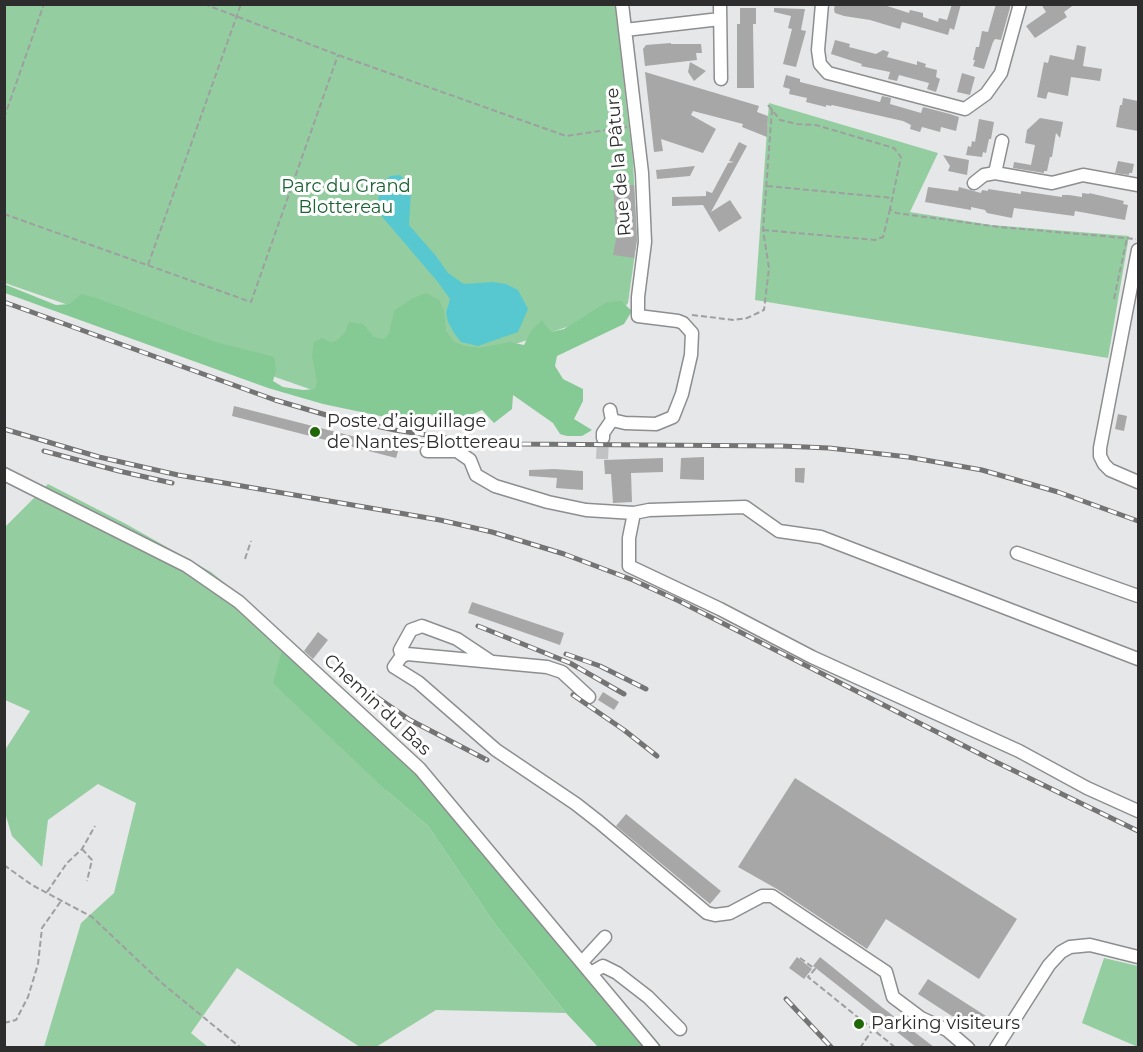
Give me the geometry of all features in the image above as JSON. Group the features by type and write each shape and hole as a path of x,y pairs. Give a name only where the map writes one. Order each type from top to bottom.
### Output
{"street":[{"name":"Rue de la Pâture","path":"622,4 642,173 645,242 638,316 683,323"},
{"path":"720,4 721,79"},
{"path":"822,4 818,50 820,64 828,73 965,109 986,94 1001,73 1021,5"},
{"path":"625,30 720,19"},
{"path":"995,173 1002,141"},
{"path":"974,183 984,175 995,173 1052,183 1078,175 1138,185"},
{"path":"1138,250 1100,448 1100,456 1104,464 1117,474 1138,482"},
{"path":"603,438 611,415 625,423 656,424 673,417 682,394 691,355 692,333 683,323"},
{"path":"427,451 457,451 470,460 476,475 495,486 586,510 634,513 649,510 745,507 778,531 821,537 1138,659"},
{"name":"Chemin du Bas","path":"5,475 188,566 238,602 420,769 653,1047"},
{"path":"634,513 629,538 629,566 720,609 812,657 1019,751 1088,788 1138,811"},
{"path":"1017,553 1138,596"},
{"path":"402,656 400,650 411,630 422,626 457,639 491,662"},
{"path":"589,697 568,677 554,669 407,654 402,656 394,667 418,682 496,750 599,822 707,913 716,915 730,913 762,896 772,896 886,972 893,997 921,1018 946,1029 968,1047"},
{"path":"582,962 605,937"},
{"path":"996,1047 1049,965 1061,952 1070,947 1090,945 1138,957"},
{"path":"591,973 603,966 617,973 648,997 681,1029"}],"path":[{"path":"4,118 44,4"},
{"path":"204,4 338,55 566,136 636,126"},
{"path":"148,265 241,4"},
{"path":"4,214 251,302 338,55"},
{"path":"763,230 875,240 883,237 901,157 894,148 816,125 780,120 768,105"},
{"path":"683,323 692,315 734,320 747,318 764,310 769,268 763,230 772,109"},
{"path":"767,186 893,198"},
{"path":"890,209 896,213 999,227 1138,240"},
{"path":"1114,299 1127,238"},
{"path":"245,559 251,541"},
{"path":"47,892 67,862 82,849 95,826"},
{"path":"82,849 92,860 87,881"},
{"path":"4,865 32,885 62,900 100,924 163,984 241,1047"},
{"path":"4,1023 15,1020 28,997 38,964 42,928 62,900"},
{"path":"800,958 815,969 808,977 896,1047"},
{"path":"860,1047 873,1029"}],"green space":[{"name":"Parc du Grand Blottereau","path":"5,5 615,5 633,162 637,239 628,303 624,308 344,401 5,283"},
{"path":"769,103 938,153 910,212 991,225 1129,236 1108,358 755,300"},
{"path":"4,284 56,305 70,304 81,294 96,298 216,342 274,357 276,370 273,381 283,387 303,390 315,389 317,381 312,356 314,342 322,338 330,342 336,341 345,333 349,322 363,324 374,337 384,339 389,334 394,311 413,298 426,293 439,300 444,311 446,331 454,342 479,348 510,342 524,345 531,331 542,320 551,332 564,329 607,302 621,301 632,311 624,324 557,356 555,366 563,379 583,389 583,401 574,419 592,430 582,436 567,436 560,434 553,423 513,395 512,409 494,423 482,410 447,426 428,426 323,404 268,388 5,293"},
{"path":"48,484 126,524 211,572 249,603 285,639 387,791 428,826 495,924 566,1013 436,1010 376,1047 360,1047 237,968 191,1033 208,1047 44,1047 81,923 114,893 136,803 98,784 48,820 42,867 12,836 5,813 5,750 30,711 5,700 4,528"},
{"path":"285,639 390,731 430,773 662,1047 598,1047 566,1013 495,924 428,826 387,791 273,683"},
{"path":"1104,958 1138,966 1138,1047 1082,1023"}],"water":[{"path":"400,175 407,182 411,192 409,225 448,273 464,284 493,282 506,284 518,290 528,309 518,332 478,346 461,342 454,333 446,313 450,299 378,212 379,186 390,176"}],"building":[{"path":"835,4 881,4 909,13 910,10 923,13 923,17 938,22 939,18 947,20 952,4 961,4 954,30 950,28 948,35 902,22 900,29 870,20 844,16 835,13"},
{"path":"996,4 1011,4 1001,40 995,39 993,42 984,69 973,66 976,47 979,47 982,31 988,32"},
{"path":"1041,4 1075,4 1064,12 1067,17 1035,38 1026,26 1046,12"},
{"path":"740,8 756,8 756,24 753,24 754,88 737,88 737,24 740,24"},
{"path":"774,8 805,9 801,30 806,31 796,67 783,64 792,29 788,28 791,16 774,12"},
{"path":"835,40 850,44 849,47 876,54 883,50 889,52 887,57 917,65 917,61 926,64 925,67 937,70 936,77 940,79 936,92 927,89 929,83 899,75 897,81 888,79 890,72 861,66 862,64 831,54"},
{"path":"701,44 702,53 696,53 697,60 645,66 643,49 646,45"},
{"path":"1077,45 1086,47 1083,66 1102,69 1100,81 1071,77 1068,96 1048,92 1046,99 1037,97 1044,62 1048,63 1050,55 1074,60"},
{"path":"690,62 706,71 694,81 688,72"},
{"path":"645,72 759,106 757,112 768,116 767,137 742,127 743,124 693,111 691,115 716,129 703,153 661,139 663,151 654,152"},
{"path":"962,73 975,77 970,95 957,92"},
{"path":"786,75 800,79 800,82 880,102 882,96 891,98 890,104 921,113 923,107 950,114 959,117 956,131 941,127 940,132 922,127 920,132 910,129 911,125 903,121 832,105 826,105 826,107 806,102 807,98 789,94 790,89 783,87"},
{"path":"1123,98 1138,101 1138,131 1116,127"},
{"path":"1040,118 1063,122 1060,138 1056,133 1047,171 1044,173 1013,168 1014,162 1031,165 1035,145 1025,143 1027,130"},
{"path":"979,119 994,122 986,153 983,152 982,157 966,155 968,146 971,147 972,141 975,142"},
{"path":"739,142 747,146 711,212 730,200 742,218 719,232 703,205 672,206 672,197 706,196 706,191 712,193 728,163 734,162 729,161"},
{"path":"943,155 969,160 967,175 948,171 950,166"},
{"path":"1118,161 1134,164 1132,173 1129,175 1115,173"},
{"path":"695,166 690,176 657,179 656,170"},
{"path":"634,185 637,240 634,258 613,255 616,239 613,186"},
{"path":"928,187 958,191 959,187 981,193 982,190 988,191 988,189 1021,194 1021,191 1062,197 1062,195 1069,195 1082,197 1082,193 1089,193 1124,201 1123,204 1128,205 1125,220 1075,211 1074,216 1014,208 1012,218 971,207 971,210 925,202"},
{"name":"Poste d’aiguillage de Nantes-Blottereau","path":"234,406 399,448 396,458 232,416"},
{"path":"1118,414 1127,416 1124,431 1115,429"},
{"path":"704,457 704,480 680,479 681,458"},
{"path":"663,458 663,472 631,473 632,502 613,503 611,474 605,474 604,460"},
{"path":"795,468 805,468 804,483 795,482"},
{"path":"529,470 583,471 583,490 556,488 557,478 529,476"},
{"path":"472,602 564,633 560,645 468,613"},
{"path":"318,632 328,640 313,659 304,651"},
{"path":"603,692 619,702 614,710 598,700"},
{"path":"795,778 1017,919 979,979 886,919 867,949 777,889 738,867"},
{"path":"626,814 721,891 710,904 616,826"},
{"path":"797,957 812,969 804,979 789,968"},
{"path":"820,957 934,1047 916,1047 813,966"},
{"path":"928,979 986,1016 977,1029 957,1015 955,1018 918,994"}],"tunnel":[{"path":"602,459 603,438"}],"railway":[{"path":"4,302 275,400 333,417 395,430 453,439 516,444 781,446 829,448 908,457 982,470 1058,492 1138,521"},
{"path":"4,429 99,457 178,475 440,520 492,532 564,554 633,580 679,601 994,761 1138,831"},
{"path":"44,451 172,483"},
{"path":"478,626 570,663 624,694"},
{"path":"566,654 600,666 646,689"},
{"path":"402,719 368,691 410,720 487,760"},
{"path":"573,695 657,756"},
{"path":"786,999 832,1048"}],"place":[{"name":"Poste d’aiguillage de Nantes-Blottereau","path":"315,432"},
{"name":"Parking visiteurs","path":"859,1024"}]}
